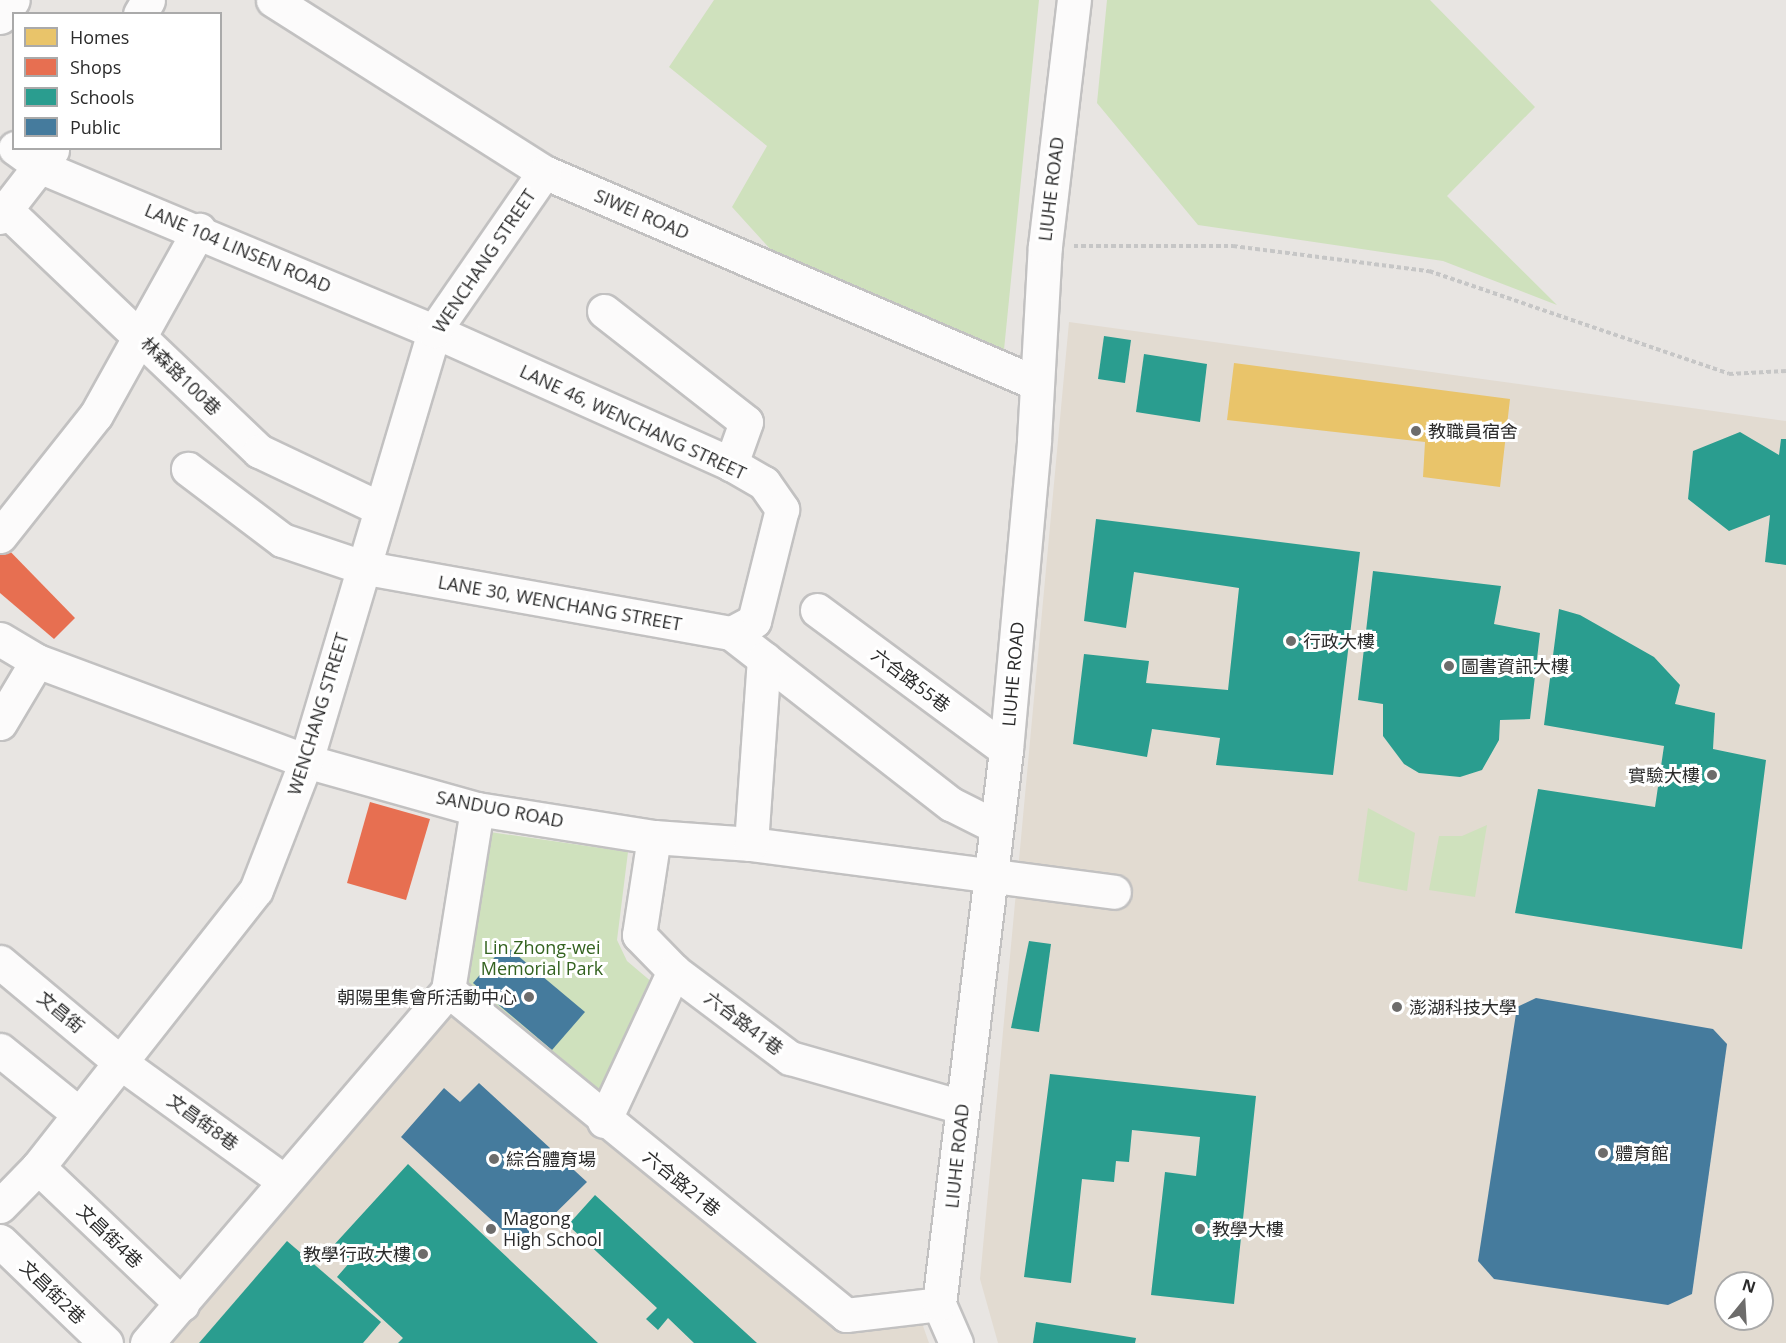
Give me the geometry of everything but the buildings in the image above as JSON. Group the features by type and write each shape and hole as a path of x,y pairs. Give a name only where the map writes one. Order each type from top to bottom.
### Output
{"street":[{"path":"0,17 13,0"},
{"name":"SIWEI ROAD","path":"273,0 544,172 1036,382"},
{"name":"LIUHE ROAD","path":"939,1304 1006,750 1036,382 1044,246 1074,0"},
{"name":"LANE 104 LINSEN ROAD","path":"21,150 47,158 199,230 434,331"},
{"path":"3,214 47,158"},
{"name":"WENCHANG STREET","path":"0,1206 38,1167 256,890 306,760 379,508 434,331 544,172"},
{"name":"林森路100巷","path":"3,214 141,337 259,451 379,508"},
{"path":"0,536 96,415 199,230"},
{"path":"604,311 746,422 731,464"},
{"name":"LANE 46, WENCHANG STREET","path":"434,331 731,464 764,483 782,509 743,627"},
{"name":"LANE 30, WENCHANG STREET","path":"188,469 282,540 363,567 743,627"},
{"name":"六合路55巷","path":"817,610 1006,750"},
{"path":"743,627 764,658 951,804 995,826"},
{"name":"SANDUO ROAD","path":"0,639 37,661 306,760 477,808 654,837 751,844 989,878 1114,892"},
{"path":"751,844 764,658"},
{"path":"0,723 37,661"},
{"path":"147,1343 448,990 477,808"},
{"name":"六合路41巷","path":"654,837 639,935 674,971 790,1058 962,1107"},
{"name":"文昌街","path":"0,964 121,1063"},
{"path":"604,1121 674,971"},
{"name":"六合路21巷","path":"448,990 604,1121 846,1314 939,1304"},
{"path":"0,1050 79,1114"},
{"name":"文昌街8巷","path":"121,1063 284,1180"},
{"name":"文昌街4巷","path":"38,1167 182,1304"},
{"name":"文昌街2巷","path":"0,1241 106,1343"},
{"path":"939,1304 956,1343"}],"path":[{"path":"1044,246 1233,246 1429,271 1729,374 1786,371"}],"shaded area":[{"name":"澎湖科技大學","path":"1069,322 1786,421 1786,1343 998,1343 980,1279"},
{"name":"Magong High School","path":"452,1005 844,1330 922,1323 929,1343 162,1343"}],"green space":[{"path":"714,0 1039,0 1003,360 772,251 732,207 767,146 669,67"},
{"path":"1107,0 1430,0 1535,107 1447,196 1557,305 1443,261 1198,225 1097,103"},
{"path":"1368,808 1415,833 1407,891 1358,881"},
{"path":"1487,825 1475,897 1429,890 1439,836 1462,836"},
{"name":"Lin Zhong-wei Memorial Park","path":"483,831 628,852 617,940 627,961 653,983 593,1101 458,991"}],"place":[{"name":"教職員宿舍","path":"1416,431"},
{"name":"行政大樓","path":"1291,641"},
{"name":"圖書資訊大樓","path":"1449,666"},
{"name":"實驗大樓","path":"1712,775"},
{"name":"朝陽里集會所活動中心","path":"529,997"},
{"name":"澎湖科技大學","path":"1397,1007"},
{"name":"體育館","path":"1603,1153"},
{"name":"綜合體育場","path":"494,1159"},
{"name":"Magong High School","path":"491,1229"},
{"name":"教學大樓","path":"1200,1229"},
{"name":"教學行政大樓","path":"423,1254"}]}
